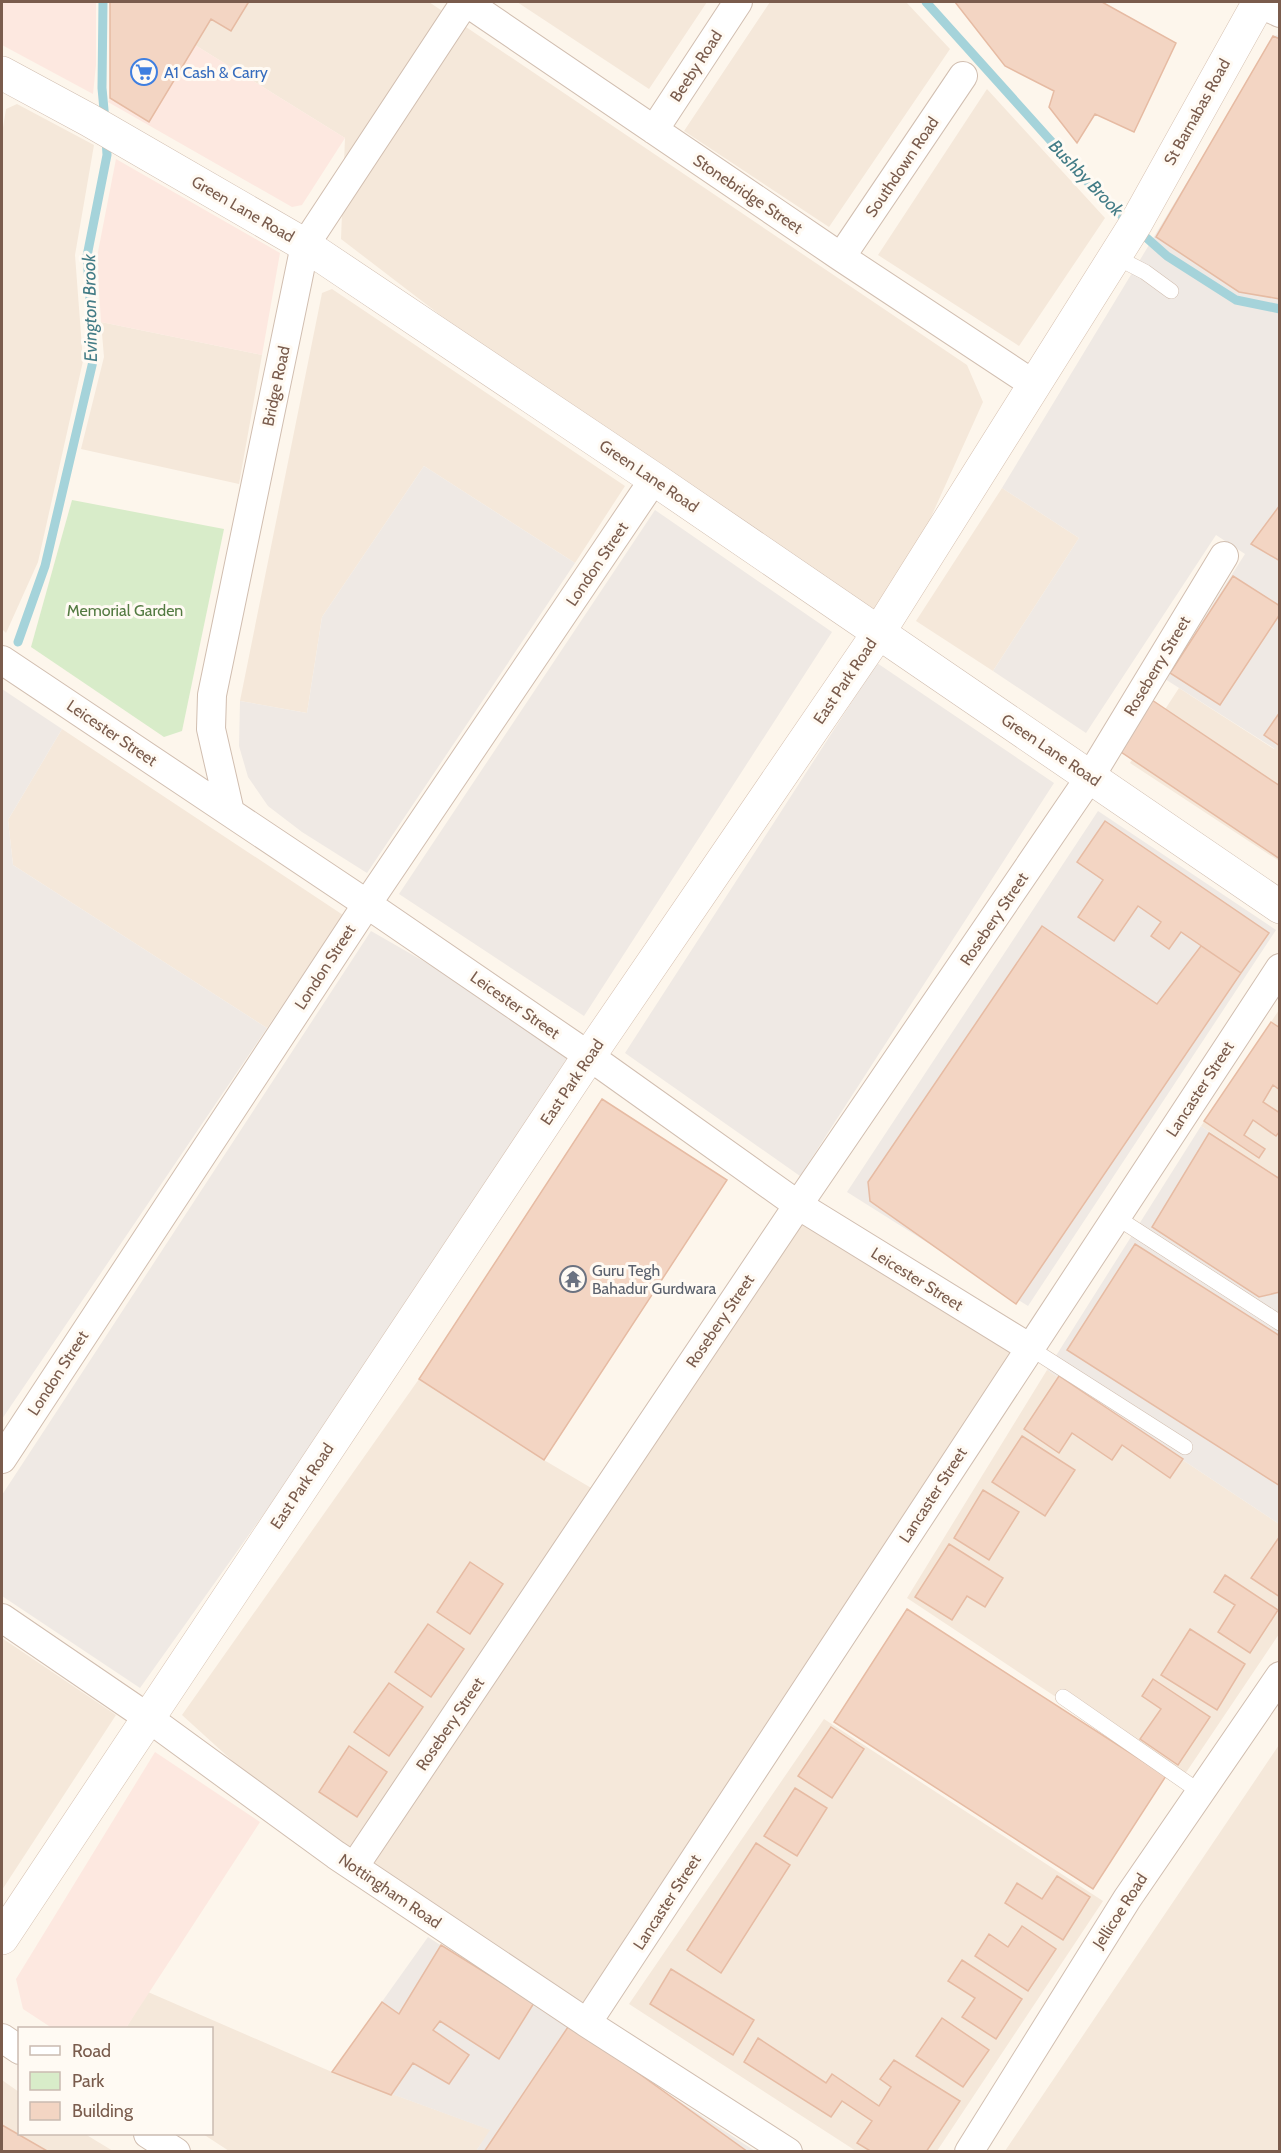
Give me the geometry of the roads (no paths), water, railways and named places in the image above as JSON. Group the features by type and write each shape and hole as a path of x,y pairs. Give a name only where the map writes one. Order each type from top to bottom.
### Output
{"main road":[{"name":"St Barnabas Road","path":"1124,240 1265,6"},
{"name":"Green Lane Road","path":"2,73 102,127 305,245 654,479 1280,907"},
{"name":"East Park Road","path":"2,1938 589,1056 879,632 1124,240"}],"street":[{"name":"Stonebridge Street","path":"465,2 1033,384"},
{"name":"Bridge Road","path":"230,812 211,729 213,695 305,245 465,2"},
{"name":"Beeby Road","path":"654,130 738,2"},
{"name":"Southdown Road","path":"841,257 963,76"},
{"name":"London Street","path":"2,1459 368,904 654,479"},
{"name":"Roseberry Street","path":"1090,777 1224,556"},
{"name":"Leicester Street","path":"2,660 368,904 589,1056 798,1205 1030,1348"},
{"name":"Rosebery Street","path":"339,1863 798,1205 1090,777"},
{"name":"Lancaster Street","path":"587,2023 1280,968"},
{"name":"Nottingham Road","path":"2,1618 147,1717 339,1863 788,2151"},
{"name":"Jellicoe Road","path":"969,2151 1127,1899 1280,1676"},
{"path":"2,2038 18,2049"},
{"path":"151,2135 176,2151"}],"lane":[{"path":"1124,240 1144,272 1171,291"},
{"path":"1116,1217 1280,1323"},
{"path":"1030,1348 1185,1448"},
{"path":"1063,1697 1200,1792"}],"waterway":[{"name":"Evington Brook","path":"103,2 102,88 105,121"},
{"name":"Bushby Brook","path":"926,2 1104,200 1167,256 1236,300 1280,309"},
{"name":"Evington Brook","path":"18,642 45,566 94,357 87,256 107,155 106,138"}],"place":[{"name":"A1 Cash & Carry","path":"144,72"},
{"name":"Guru Tegh Bahadur Gurdwara","path":"573,1279"}],"park label":[{"name":"Memorial Garden","path":"125,610"}]}
